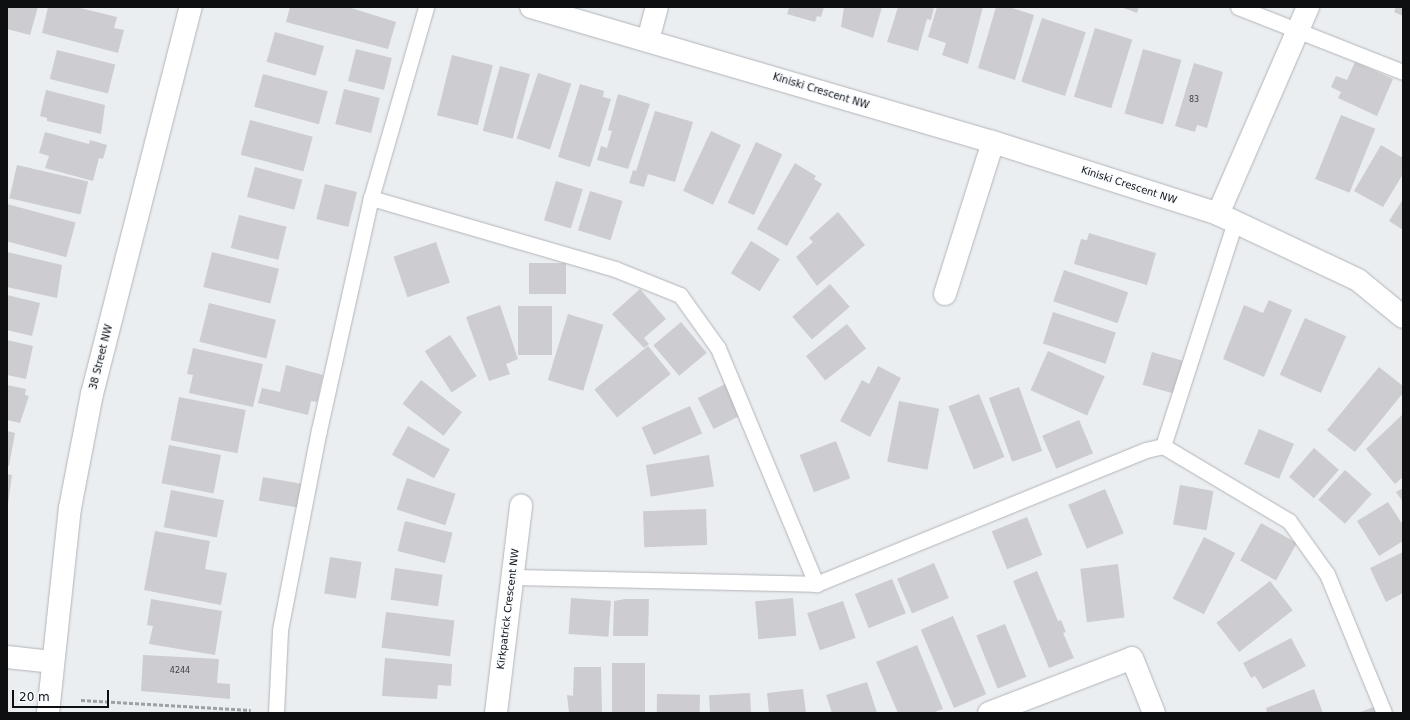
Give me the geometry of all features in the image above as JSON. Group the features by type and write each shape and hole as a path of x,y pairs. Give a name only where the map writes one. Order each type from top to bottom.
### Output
{"street":[{"name":"38 Street NW","path":"48,713 52,662 70,508 92,394 191,7"},
{"name":"Kiniski Crescent NW","path":"531,7 993,142 1227,218 1358,280 1403,317"},
{"path":"648,40 657,7"},
{"path":"1227,218 1308,7"},
{"path":"945,294 993,142"},
{"name":"Kirkpatrick Crescent NW","path":"496,713 522,505"},
{"path":"7,657 52,662"},
{"path":"989,713 1132,658 1154,713"}],"lane":[{"path":"276,712 280,630 319,430 371,198 426,7"},
{"path":"1238,7 1403,72"},
{"path":"371,198 615,269 680,295 718,348 816,584"},
{"path":"1163,446 1227,218"},
{"path":"512,577 816,584 1139,453 1163,446 1289,522 1327,574 1384,713"}],"path":[{"path":"81,700 276,712"}],"building":[{"path":"7,7 38,7 30,35 7,29"},
{"path":"48,7 76,7 117,17 114,28 124,30 118,53 42,33"},
{"path":"290,7 348,7 396,22 388,49 286,22"},
{"path":"785,7 824,7 821,17 817,16 815,22 787,14 789,8"},
{"path":"844,7 882,7 873,38 841,27"},
{"path":"898,7 934,7 931,20 927,19 918,51 887,42"},
{"path":"937,7 983,7 968,64 942,55 946,43 928,37"},
{"path":"996,7 1009,7 1034,15 1015,80 978,68"},
{"path":"1121,7 1139,7 1137,13"},
{"path":"1396,7 1403,7 1403,16 1394,12"},
{"path":"1042,18 1086,32 1065,96 1021,82"},
{"path":"1095,28 1132,39 1111,108 1074,97"},
{"path":"275,32 324,46 315,76 266,62"},
{"path":"356,49 392,58 384,90 348,81"},
{"path":"1143,49 1181,60 1163,124 1125,113"},
{"path":"57,50 115,65 108,94 50,79"},
{"path":"452,55 493,65 478,125 437,115"},
{"path":"1355,62 1393,79 1377,116 1338,98 1341,92 1331,87 1336,76 1347,80"},
{"path":"1194,63 1223,72 1207,128 1197,125 1195,132 1175,126"},
{"path":"500,66 530,74 513,139 483,131"},
{"path":"538,73 571,84 550,149 517,139"},
{"path":"263,74 328,91 319,124 254,107"},
{"path":"580,84 604,91 603,97 611,99 590,167 558,157"},
{"path":"344,89 380,98 371,133 335,124"},
{"path":"46,90 105,105 101,134 47,121 47,118 40,116"},
{"path":"618,94 650,104 628,169 597,160 601,146 607,148 612,131 608,130"},
{"path":"655,111 693,122 675,182 648,174 644,187 629,183 633,170 636,171"},
{"path":"1341,115 1375,129 1349,193 1315,179"},
{"path":"250,120 313,137 303,172 241,155"},
{"path":"711,131 741,145 713,205 683,191"},
{"path":"45,132 89,144 90,140 107,145 103,159 99,158 93,181 45,168 49,156 39,153"},
{"path":"756,142 782,154 754,215 728,203"},
{"path":"1381,145 1403,158 1403,174 1383,207 1354,191"},
{"path":"795,163 816,176 814,179 822,184 787,246 757,229"},
{"path":"17,165 88,181 80,215 9,198"},
{"path":"255,167 302,180 294,210 247,197"},
{"path":"556,181 583,189 571,228 544,220"},
{"path":"325,184 357,192 348,227 316,219"},
{"path":"590,191 623,201 611,240 578,230"},
{"path":"1403,199 1403,230 1389,221"},
{"path":"7,204 76,222 66,257 7,241"},
{"path":"838,212 865,245 817,286 796,257 813,242 809,238"},
{"path":"239,215 287,227 278,260 231,248"},
{"path":"1089,233 1156,253 1147,285 1074,264 1081,239 1087,240"},
{"path":"751,241 780,259 760,291 731,273"},
{"path":"436,242 450,283 407,297 393,257"},
{"path":"7,252 62,265 57,298 7,287"},
{"path":"212,252 279,269 270,304 203,287"},
{"path":"529,263 566,263 566,294 529,294"},
{"path":"1064,270 1128,292 1118,323 1053,301"},
{"path":"830,284 850,307 812,339 792,317"},
{"path":"640,289 666,319 644,338 649,344 644,348 612,314"},
{"path":"7,295 40,303 32,336 7,330"},
{"path":"1269,300 1292,310 1264,377 1223,359 1244,305 1263,313"},
{"path":"209,303 276,320 266,359 199,342"},
{"path":"500,305 518,359 506,364 510,374 489,381 466,317"},
{"path":"518,306 552,306 552,355 518,355"},
{"path":"1053,312 1116,332 1106,364 1043,343"},
{"path":"568,314 603,325 583,391 548,380"},
{"path":"1305,318 1346,336 1321,393 1280,375"},
{"path":"681,322 707,353 679,376 653,345"},
{"path":"847,324 866,348 825,380 806,356"},
{"path":"450,335 477,376 452,392 425,351"},
{"path":"7,340 33,346 26,379 7,375"},
{"path":"648,346 671,374 617,417 594,389"},
{"path":"193,348 263,364 253,407 189,393 193,375 187,374"},
{"path":"1048,351 1105,376 1087,416 1031,390"},
{"path":"1152,352 1184,361 1174,394 1143,385"},
{"path":"286,365 323,375 317,402 311,401 308,415 258,403 262,388 280,392"},
{"path":"878,366 901,378 870,437 840,421 862,380 869,384"},
{"path":"1379,367 1403,386 1403,393 1355,452 1327,430"},
{"path":"421,380 462,412 444,436 403,404"},
{"path":"729,382 745,413 714,429 698,398"},
{"path":"7,385 26,389 25,395 29,396 20,423 7,420"},
{"path":"1019,387 1042,451 1012,462 989,398"},
{"path":"979,394 1004,457 974,469 948,406"},
{"path":"179,397 246,410 237,453 171,440"},
{"path":"899,401 939,409 927,470 887,462"},
{"path":"690,406 702,433 654,455 642,428"},
{"path":"1403,414 1403,477 1395,484 1366,449"},
{"path":"1079,420 1093,453 1056,469 1042,436"},
{"path":"408,426 450,449 434,478 392,455"},
{"path":"1259,429 1294,444 1279,479 1244,464"},
{"path":"7,431 15,433 9,466 7,466"},
{"path":"836,441 850,478 814,492 800,455"},
{"path":"169,445 221,455 214,493 162,483"},
{"path":"1314,448 1339,470 1314,498 1289,477"},
{"path":"709,455 714,487 651,497 646,465"},
{"path":"1345,470 1372,494 1345,524 1318,500"},
{"path":"7,474 12,475 8,504 7,504"},
{"path":"263,477 301,484 297,507 259,501"},
{"path":"407,478 456,494 445,525 397,509"},
{"path":"1180,485 1213,491 1207,530 1173,524"},
{"path":"1403,488 1403,502 1396,492"},
{"path":"1105,489 1124,533 1087,549 1068,505"},
{"path":"171,490 224,500 217,538 164,527"},
{"path":"1388,502 1403,525 1403,541 1379,556 1357,521"},
{"path":"706,509 707,545 644,547 643,511"},
{"path":"1027,517 1042,555 1007,569 992,531"},
{"path":"405,521 453,533 445,563 398,551"},
{"path":"1261,523 1297,543 1276,580 1240,561"},
{"path":"155,531 210,541 205,569 227,573 221,605 144,590"},
{"path":"1204,537 1235,553 1204,614 1173,598"},
{"path":"1403,552 1403,593 1386,602 1370,568"},
{"path":"330,557 362,562 356,599 324,594"},
{"path":"934,563 949,598 912,614 897,579"},
{"path":"1118,564 1125,618 1087,622 1080,569"},
{"path":"395,568 443,575 438,606 391,600"},
{"path":"1037,571 1058,621 1061,620 1066,632 1063,633 1074,658 1049,668 1013,581"},
{"path":"892,579 906,613 869,628 855,594"},
{"path":"1270,581 1293,610 1239,652 1216,623"},
{"path":"571,598 611,601 608,637 568,634"},
{"path":"793,598 796,636 758,639 755,601"},
{"path":"151,599 222,611 215,655 149,644 153,626 147,625"},
{"path":"625,599 649,599 648,636 613,636 614,601"},
{"path":"843,601 856,638 820,650 807,613"},
{"path":"386,612 454,620 450,656 382,648"},
{"path":"953,616 986,694 954,708 921,630"},
{"path":"1005,624 1026,677 998,688 976,636"},
{"path":"1291,638 1306,666 1263,689 1255,676 1251,678 1243,663"},
{"path":"917,645 943,709 932,713 898,713 876,662"},
{"path":"143,655 219,659 217,683 230,684 230,699 141,691"},
{"path":"385,658 452,664 451,686 438,685 437,699 382,696"},
{"path":"612,663 645,663 645,713 612,713"},
{"path":"574,667 601,667 602,713 569,713 567,695 573,696"},
{"path":"867,682 877,713 832,713 826,695"},
{"path":"803,689 806,713 769,713 767,693"},
{"path":"1314,689 1323,713 1267,713 1266,708"},
{"path":"750,693 751,713 710,713 709,695"},
{"path":"657,694 700,695 700,713 657,713"},
{"path":"1376,706 1379,713 1358,713"}]}
